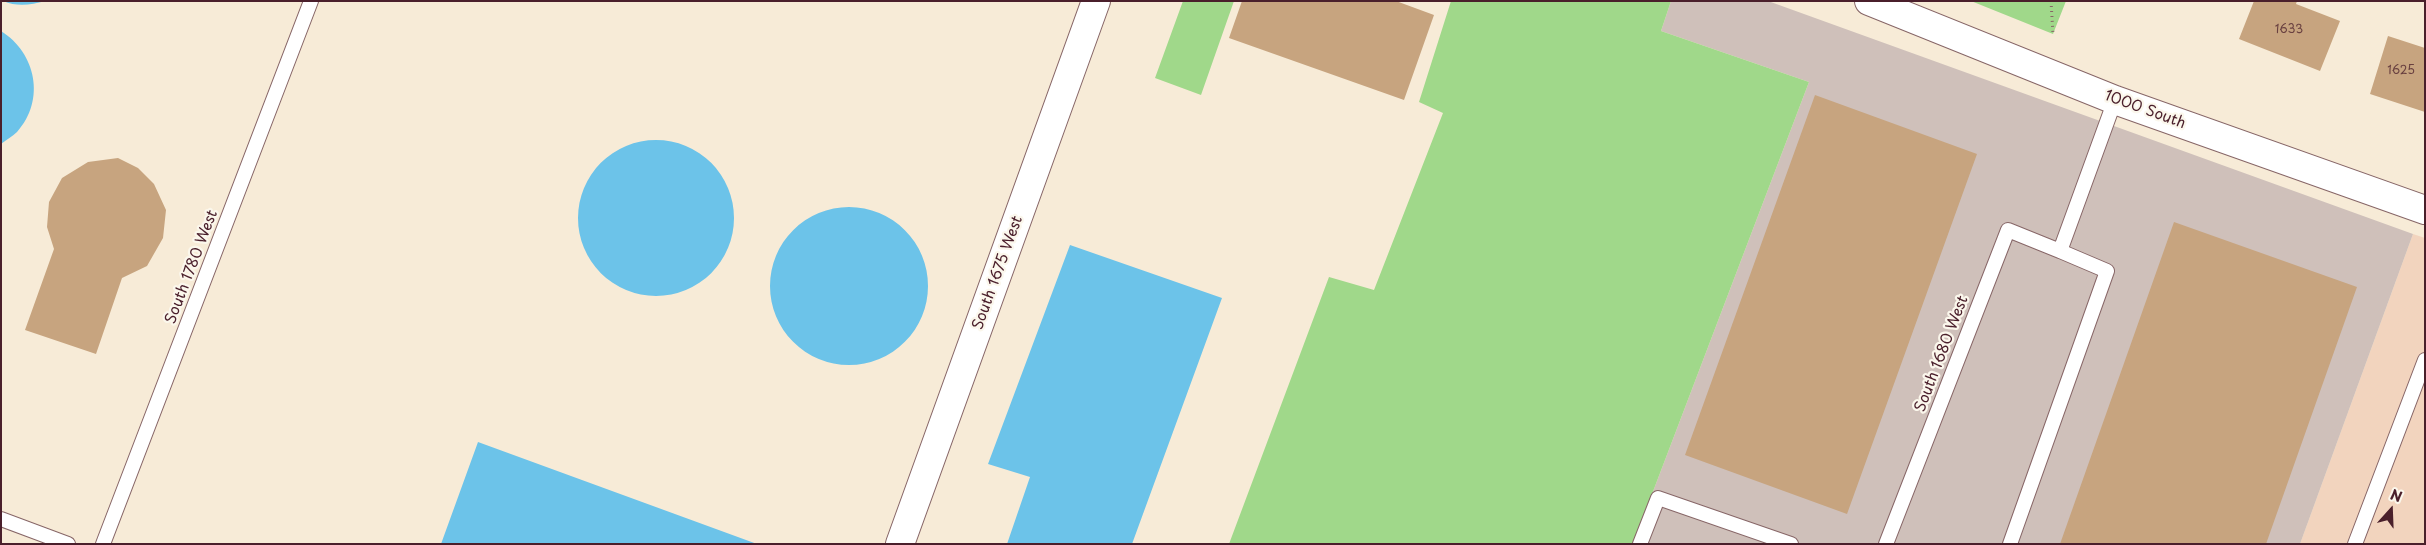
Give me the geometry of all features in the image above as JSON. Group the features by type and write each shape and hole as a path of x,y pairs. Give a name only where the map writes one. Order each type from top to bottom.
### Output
{"street":[{"name":"South 1675 West","path":"900,544 1096,1"},
{"name":"1000 South","path":"1869,1 2115,100 2425,210"}],"lane":[{"name":"South 1780 West","path":"103,544 311,1"},
{"path":"2060,251 2115,100"},
{"name":"South 1680 West","path":"1886,544 2008,230 2106,270 2010,544"},
{"path":"2355,544 2425,360"},
{"path":"1640,544 1658,498 1791,544"},
{"path":"1,519 68,544"}],"path":[{"path":"2051,1 2053,34"}],"shaded area":[{"path":"1671,1 1768,1 2413,234 2300,544 1633,544 1809,82 1661,31"},
{"path":"2413,234 2425,238 2425,544 2300,544"}],"green space":[{"path":"1183,1 1234,1 1201,95 1155,78"},
{"path":"1451,1 1671,1 1661,31 1809,82 1633,544 1229,544 1329,277 1374,290 1443,113 1419,102"},
{"path":"1971,1 2066,1 2053,34"}],"water":[{"path":"3,1 45,1 24,5"},
{"path":"1,31 13,40 29,64 34,92 32,106 26,119 17,132 1,144"},
{"path":"656,140 686,146 699,153 711,163 721,175 728,188 734,218 728,248 721,261 711,273 699,283 686,290 656,296 626,290 613,283 601,273 591,261 584,248 578,218 584,188 591,175 601,163 613,153 626,146"},
{"path":"849,207 879,213 905,230 922,256 928,286 922,316 905,342 879,359 849,365 819,359 793,342 776,316 770,286 776,256 793,230 819,213"},
{"path":"1070,245 1222,298 1132,544 1007,544 1030,477 988,464"},
{"path":"478,442 757,544 441,544"}],"building":[{"path":"1242,1 1396,1 1434,15 1404,100 1229,38"},
{"path":"2254,1 2297,1 2296,4 2340,21 2320,71 2239,39"},
{"path":"2388,36 2425,48 2425,112 2370,94"},
{"path":"1815,95 1977,154 1847,514 1685,455"},
{"path":"118,158 138,168 154,184 166,210 163,238 147,266 122,278 96,354 25,330 54,249 47,227 49,202 62,178 88,162"},
{"path":"2174,222 2357,287 2266,544 2060,544"}]}
